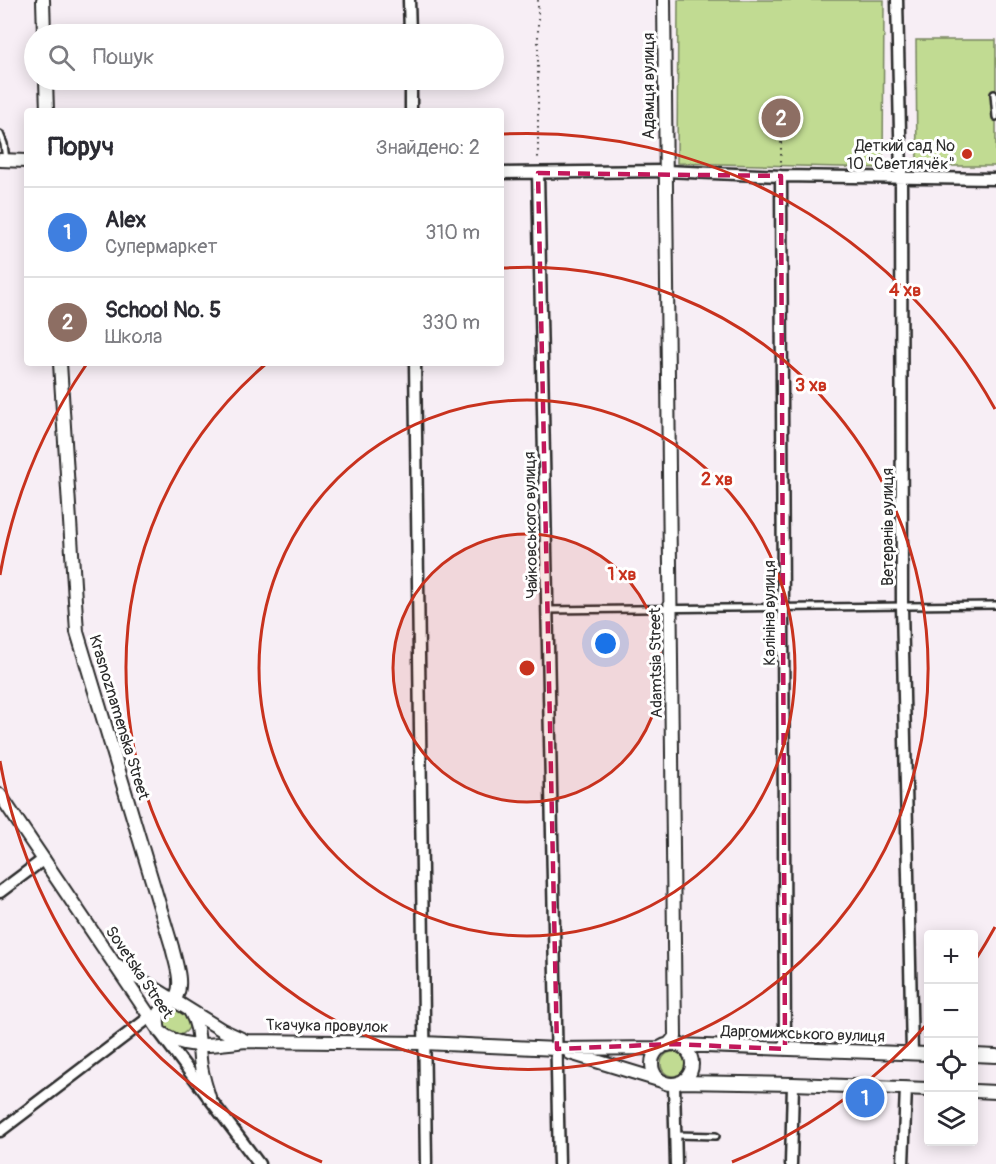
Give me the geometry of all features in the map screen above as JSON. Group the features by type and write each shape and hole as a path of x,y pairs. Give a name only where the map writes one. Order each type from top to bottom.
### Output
{"street":[{"path":"43,0 44,24"},
{"path":"409,0 410,24"},
{"name":"Адамця вулиця","path":"664,0 665,171"},
{"name":"Ветеранів вулиця","path":"897,0 902,606 912,1053"},
{"path":"46,90 47,108"},
{"path":"411,90 411,108"},
{"path":"3,160 24,161"},
{"path":"504,173 665,171 781,176 996,179"},
{"name":"Adamtsia Street","path":"665,171 675,1037 669,1046"},
{"name":"Чайковського вулиця","path":"538,173 560,1164"},
{"name":"Калініна вулиця","path":"781,176 785,606 785,1049"},
{"name":"Krasnoznamenska Street","path":"60,366 77,632 172,947 179,988 174,1000"},
{"path":"415,366 426,1164"},
{"name":"Sovetska Street","path":"0,795 117,965 159,1031 259,1164"},
{"path":"0,892 44,859"},
{"name":"Ткачука провулок","path":"117,965 222,1030 246,1041 423,1043 557,1049"},
{"path":"174,1000 159,1013 157,1021 159,1031 176,1042 200,1045 246,1041"},
{"path":"190,1011 196,1021 201,1067 210,1097"},
{"path":"0,1131 150,1017"},
{"path":"662,1081 652,1065 656,1052 669,1046 687,1052 692,1063 689,1074 677,1083"},
{"name":"Даргомижського вулиця","path":"557,1049 669,1046 924,1054"},
{"path":"557,1049 662,1081 677,1083 924,1089"},
{"path":"978,1056 996,1056"},
{"path":"676,1164 677,1083"},
{"path":"791,1164 793,1084"},
{"path":"903,1164 906,1088"},
{"path":"978,1091 996,1092"}],"lane":[{"path":"994,94 996,117"},
{"path":"0,134 4,144 3,160"},
{"path":"547,610 996,605"},
{"path":"676,1135 716,1136"}],"path":[{"path":"538,0 538,173"},
{"path":"781,118 781,176"}],"highlighted area":[{"path":"538,173 781,176 785,1049 673,1044 557,1049"}],"green space":[{"path":"678,0 884,0 883,168 677,163"},
{"path":"916,40 996,40 996,166 917,166"},
{"path":"177,1009 186,1013 190,1022 186,1031 177,1035 168,1031 164,1022 168,1013"},
{"path":"673,1052 682,1055 685,1064 682,1073 673,1076 664,1073 661,1064 664,1055"}],"place":[{"name":"School No. 5","path":"781,118"},
{"name":"Деткий сад № 10 \"Светлячёк\"","path":"967,154"},
{"name":"Alex","path":"865,1098"}]}
